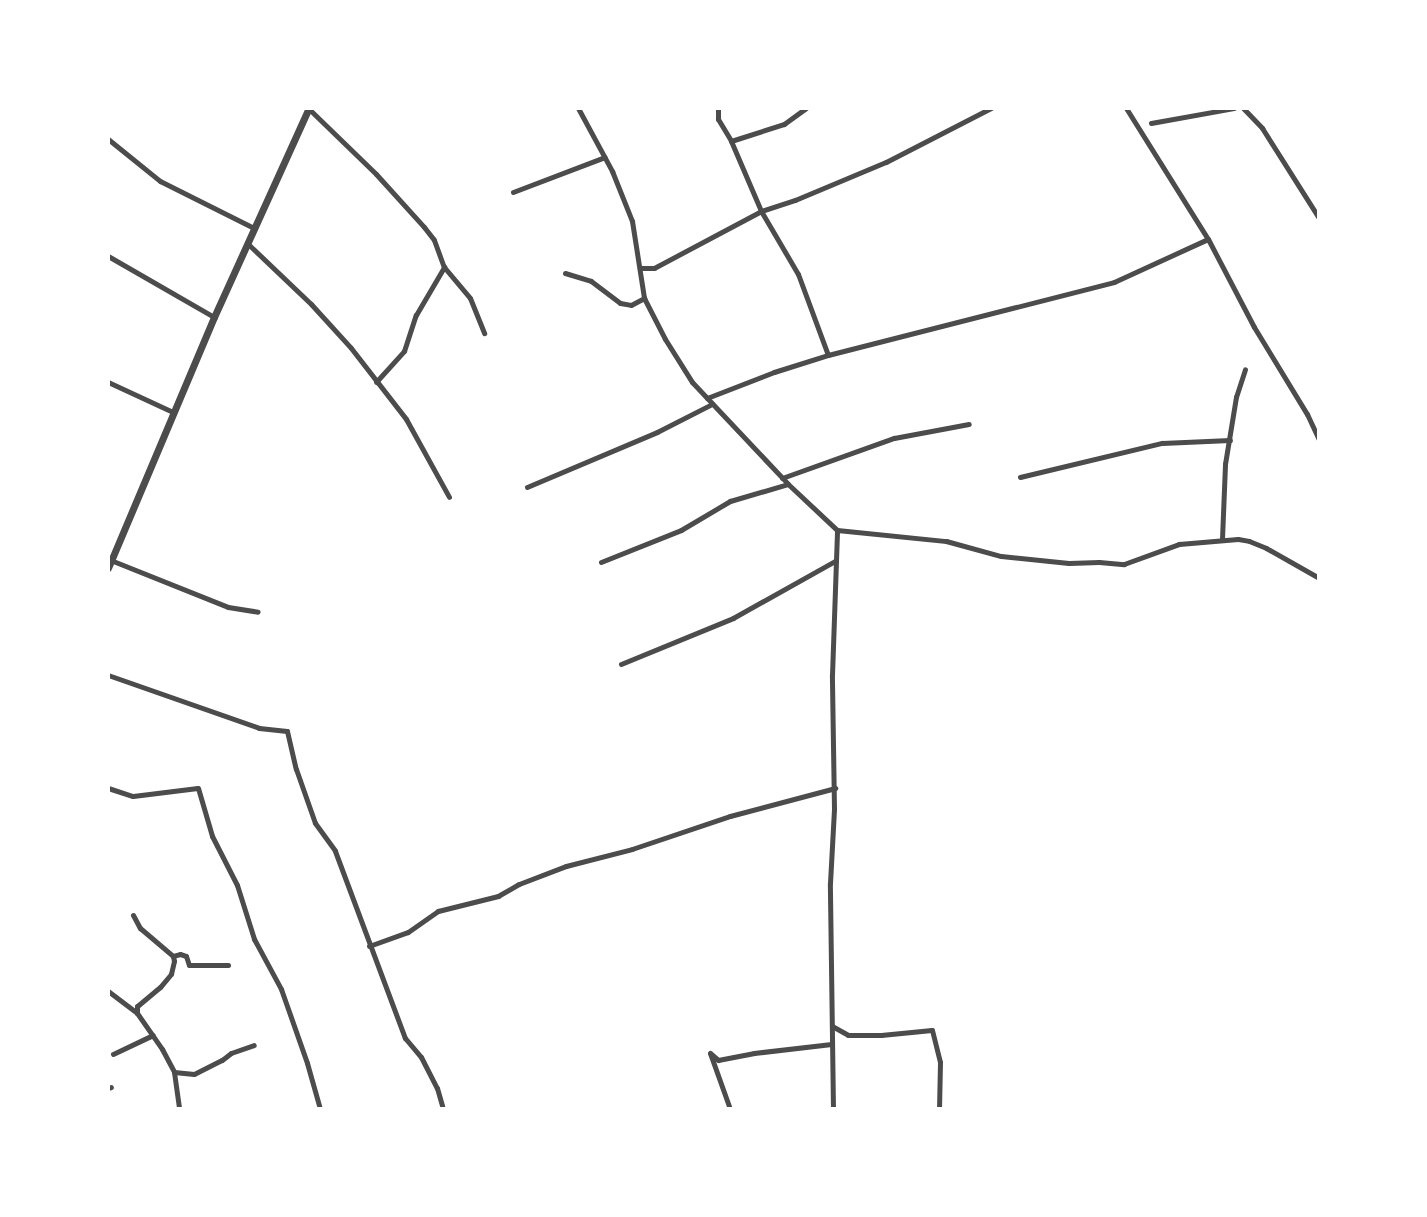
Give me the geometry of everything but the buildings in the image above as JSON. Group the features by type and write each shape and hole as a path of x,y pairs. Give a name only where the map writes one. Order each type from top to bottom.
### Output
{"street":[{"path":"578,108 605,157 632,221 644,298 665,339 692,382 707,399 782,478 837,530 946,542 1001,556 1069,563 1099,561 1124,564 1179,544 1222,539 1250,541 1319,578"},
{"path":"718,108 718,119 731,141 761,211 798,274 828,355"},
{"path":"731,141 784,124 806,108"},
{"path":"641,268 654,268 674,259 699,242 761,211 795,200 886,162 991,108"},
{"path":"1126,108 1208,238 1254,327 1319,440"},
{"path":"1151,123 1234,108"},
{"path":"1243,108 1262,128 1319,218"},
{"path":"258,612 228,607 109,562 214,316 309,109 376,174 424,227 434,240 444,267 470,298 484,333"},
{"path":"108,139 160,181 254,228"},
{"path":"513,192 605,157"},
{"path":"707,399 765,375 828,355 1114,282 1208,238"},
{"path":"247,243 311,304 351,348 406,419 449,497"},
{"path":"108,256 214,316"},
{"path":"376,382 404,351 416,315 444,267"},
{"path":"565,273 591,281 620,303 631,305 644,298"},
{"path":"1222,539 1225,464 1236,397 1245,369"},
{"path":"108,382 173,412"},
{"path":"527,487 657,432 712,404"},
{"path":"782,478 894,438 969,424"},
{"path":"1020,477 1162,443 1230,440"},
{"path":"601,562 681,530 730,501 788,484"},
{"path":"833,1109 830,895 835,789 832,675 837,530"},
{"path":"621,664 733,618 835,561"},
{"path":"108,675 259,728 287,731 296,769 315,823 338,860 405,1038 421,1057 437,1088 443,1109"},
{"path":"108,788 133,796 198,788 212,836 237,885 254,939 281,989 304,1051 320,1109"},
{"path":"369,946 408,932 438,911 498,896 519,884 566,866 632,849 730,816 835,789"},
{"path":"133,915 140,928 173,956 174,968 160,987 137,1006 137,1013"},
{"path":"173,956 180,954 186,956 189,965"},
{"path":"174,968 189,965 228,965"},
{"path":"108,991 137,1013 153,1035 174,1072 179,1109"},
{"path":"832,1026 848,1035 881,1035 932,1030 940,1062 939,1109"},
{"path":"113,1054 153,1035"},
{"path":"730,1109 710,1053 718,1060 754,1053 831,1044"},
{"path":"174,1072 194,1074 231,1053 254,1046"}]}
